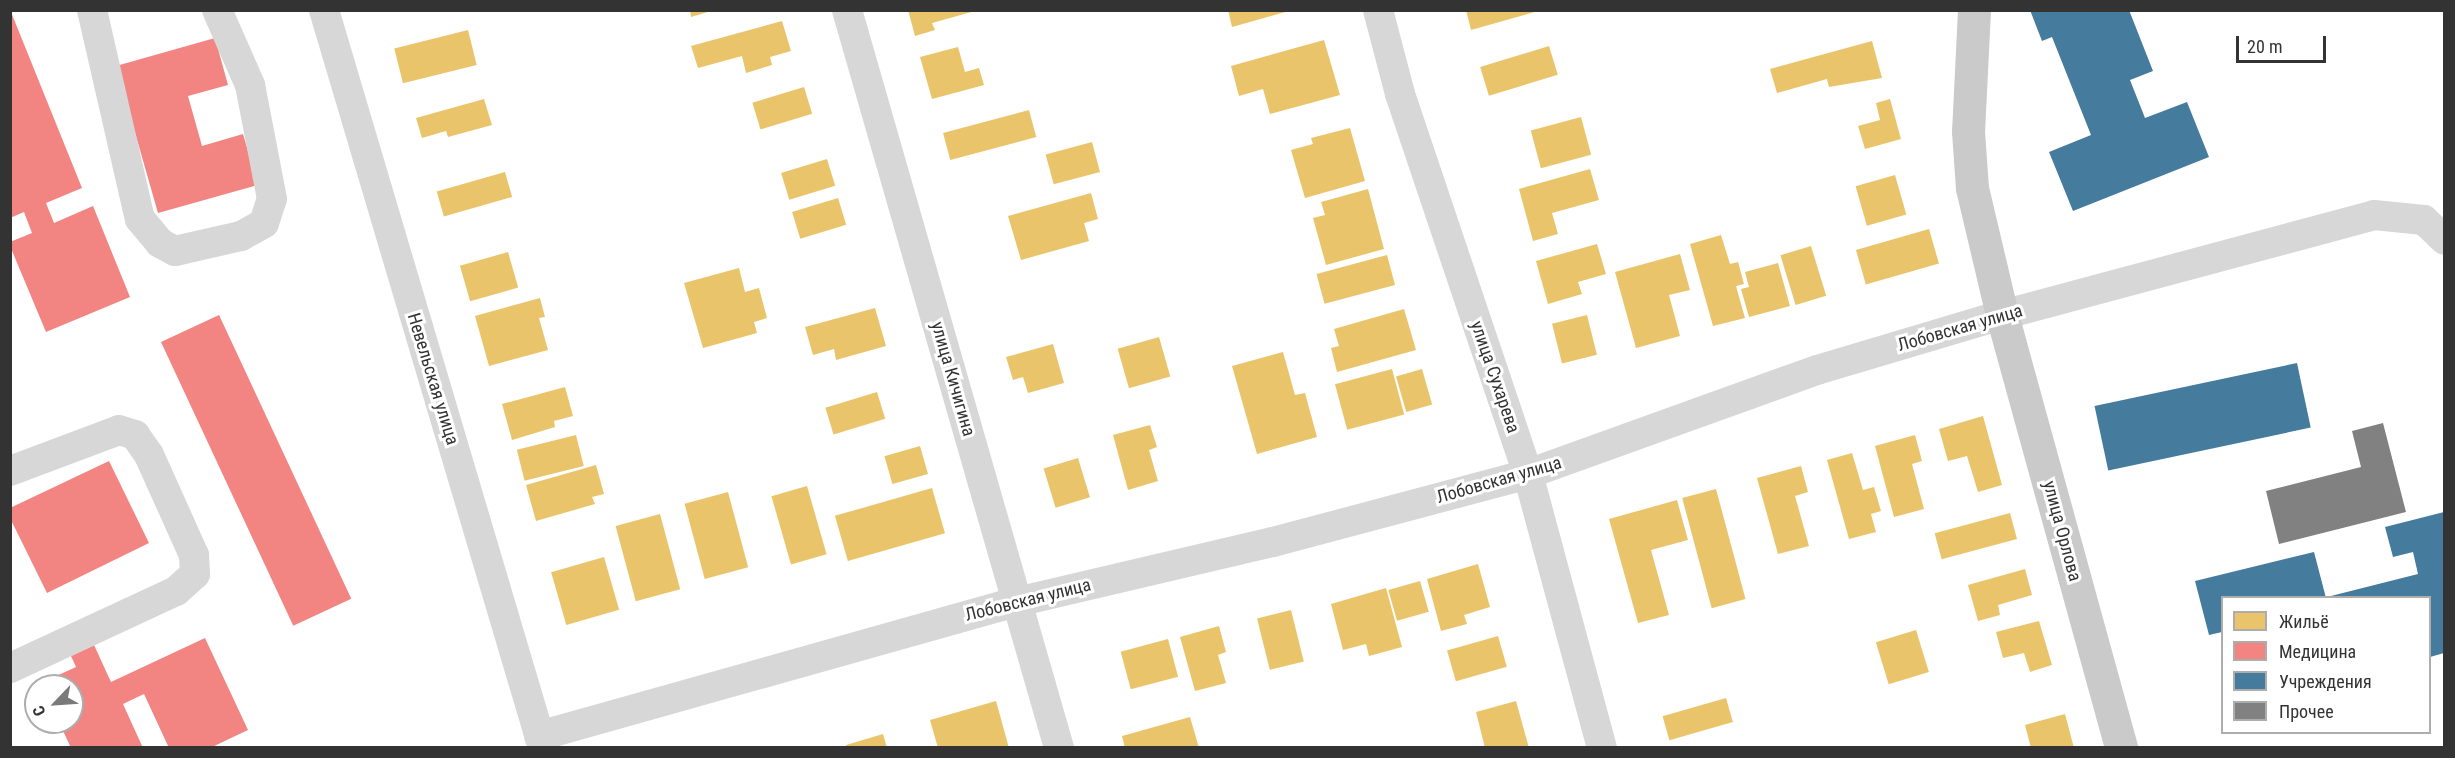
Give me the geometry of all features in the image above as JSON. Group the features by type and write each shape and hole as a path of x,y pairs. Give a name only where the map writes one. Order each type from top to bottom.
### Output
{"main road":[{"name":"улица Орлова","path":"1974,10 1968,131 1972,188 2002,315 2121,747"}],"street":[{"path":"92,10 140,219 160,243 175,251 241,236 264,223 272,199 250,86 217,10"},
{"name":"Невельская улица","path":"324,10 541,742"},
{"name":"улица Кичигина","path":"847,10 1059,747"},
{"name":"улица Сухарева","path":"1378,10 1400,94 1528,474 1602,747"},
{"name":"Лобовская улица","path":"541,742 1017,602 1273,542 1528,474 1817,370 2002,315 2374,215 2424,220 2445,239"},
{"path":"10,471 119,430 135,435 149,455 194,555 195,574 176,591 10,668"}],"building: Жильё":[{"path":"690,10 711,10 711,11 691,17"},
{"path":"908,10 975,11 932,23 935,30 915,36"},
{"path":"1228,10 1289,10 1289,11 1232,27"},
{"path":"1466,10 1538,10 1538,11 1471,30"},
{"path":"782,21 791,51 770,57 772,65 746,73 742,56 698,68 691,46"},
{"path":"468,30 477,65 403,83 394,48"},
{"path":"1324,40 1340,95 1270,114 1263,89 1239,96 1231,66"},
{"path":"1872,41 1882,78 1829,87 1827,79 1777,93 1770,69"},
{"path":"1549,46 1558,75 1489,96 1480,67"},
{"path":"958,47 965,72 979,68 984,85 932,99 920,57"},
{"path":"804,87 812,114 761,130 752,103"},
{"path":"484,99 492,125 448,137 446,131 422,138 416,118"},
{"path":"1890,99 1901,139 1865,149 1858,126 1880,120 1876,103"},
{"path":"1029,110 1036,137 950,160 943,133"},
{"path":"1581,117 1591,155 1541,168 1531,130"},
{"path":"1350,128 1365,181 1305,198 1291,150 1313,144 1311,138"},
{"path":"1092,142 1100,172 1054,184 1046,154"},
{"path":"827,159 835,186 789,200 781,173"},
{"path":"1590,169 1599,200 1552,213 1558,234 1533,241 1519,189"},
{"path":"505,172 512,197 444,217 437,192"},
{"path":"1895,175 1906,214 1867,226 1856,186"},
{"path":"1368,189 1384,249 1326,265 1313,218 1325,215 1321,202"},
{"path":"1091,193 1098,219 1084,223 1089,241 1021,260 1008,216"},
{"path":"838,198 846,225 800,239 792,212"},
{"path":"1929,229 1939,264 1866,285 1856,250"},
{"path":"1721,235 1730,264 1738,262 1744,284 1736,286 1745,318 1713,326 1690,244"},
{"path":"1597,244 1606,274 1578,282 1582,294 1548,304 1536,261"},
{"path":"1811,246 1826,296 1796,305 1780,255"},
{"path":"508,252 518,288 470,301 460,266"},
{"path":"1680,254 1690,290 1669,295 1680,336 1636,348 1615,272"},
{"path":"1387,255 1395,285 1325,304 1316,274"},
{"path":"1778,263 1790,306 1749,317 1741,289 1749,287 1745,272"},
{"path":"739,268 745,292 759,288 767,318 754,322 757,333 703,348 684,283"},
{"path":"540,298 545,317 539,318 548,350 489,366 475,316"},
{"path":"875,308 886,346 836,360 834,349 813,355 805,327"},
{"path":"1404,309 1416,350 1337,372 1331,348 1339,346 1334,329"},
{"path":"1587,315 1597,355 1562,363 1552,324"},
{"path":"1159,337 1170,376 1129,388 1118,349"},
{"path":"1053,344 1064,383 1028,393 1023,377 1013,380 1006,357"},
{"path":"1283,352 1295,395 1305,393 1317,437 1257,454 1232,366"},
{"path":"1392,369 1404,414 1347,430 1335,384"},
{"path":"1422,369 1432,405 1406,412 1396,376"},
{"path":"565,387 573,416 554,421 555,427 512,440 502,404"},
{"path":"877,392 885,419 834,435 825,408"},
{"path":"1983,416 2002,485 1978,492 1967,456 1948,461 1939,429"},
{"path":"1150,425 1157,447 1149,450 1158,481 1128,490 1113,435"},
{"path":"576,435 584,466 525,481 517,450"},
{"path":"1915,435 1922,461 1912,464 1924,509 1894,517 1875,446"},
{"path":"920,446 928,474 892,484 884,456"},
{"path":"1852,453 1863,490 1874,487 1881,511 1871,514 1876,532 1849,539 1827,460"},
{"path":"1078,458 1090,497 1056,508 1044,469"},
{"path":"596,465 604,494 592,497 595,504 536,521 526,485"},
{"path":"1801,466 1808,492 1795,496 1809,546 1778,554 1757,478"},
{"path":"807,486 827,554 791,564 771,496"},
{"path":"932,488 945,533 848,561 835,516"},
{"path":"1716,489 1746,599 1712,608 1682,498"},
{"path":"728,492 748,567 705,579 685,504"},
{"path":"1677,500 1688,540 1651,550 1669,615 1638,623 1609,519"},
{"path":"2010,513 2017,539 1942,559 1935,533"},
{"path":"660,514 680,589 636,601 616,526"},
{"path":"604,557 619,610 566,625 551,572"},
{"path":"1478,564 1490,607 1464,615 1467,624 1441,631 1427,579"},
{"path":"2025,569 2032,595 1998,605 2000,615 1978,621 1968,585"},
{"path":"1420,581 1429,612 1397,621 1388,590"},
{"path":"1386,588 1402,647 1369,656 1366,644 1343,650 1331,604"},
{"path":"1291,610 1304,661 1270,670 1257,618"},
{"path":"2039,621 2052,665 2030,672 2024,653 2003,658 1996,632"},
{"path":"1219,626 1226,652 1218,655 1226,683 1195,691 1180,637"},
{"path":"1916,630 1929,672 1889,684 1876,642"},
{"path":"1498,636 1507,667 1456,681 1447,651"},
{"path":"1168,639 1178,677 1131,689 1121,652"},
{"path":"1726,698 1733,722 1669,740 1663,716"},
{"path":"996,701 1009,748 938,748 930,720"},
{"path":"1516,701 1529,748 1485,748 1476,712"},
{"path":"2065,714 2074,748 2031,748 2025,725"},
{"path":"1190,717 1199,748 1125,748 1122,736"},
{"path":"883,734 887,748 847,748 846,745"}],"building: Медицина":[{"path":"11,12 82,188 46,203 54,223 93,206 130,297 46,332 10,246 10,242 32,233 24,212 10,218"},
{"path":"215,38 228,85 188,96 202,146 243,134 258,185 158,213 116,66"},
{"path":"219,315 351,599 293,626 161,342"},
{"path":"109,461 149,543 47,593 10,518 10,508"},
{"path":"205,638 248,730 210,748 169,748 144,694 123,704 143,748 71,748 65,734 84,734 84,674 61,674 76,667 71,656 94,645 111,682"}],"building: Учреждения":[{"path":"2030,10 2129,10 2153,71 2130,80 2145,118 2187,102 2209,157 2073,211 2049,152 2091,135 2052,37 2042,41"},
{"path":"2297,363 2311,428 2108,471 2095,406"},
{"path":"2444,512 2444,653 2431,657 2431,596 2331,596 2418,574 2413,552 2393,557 2385,527"},
{"path":"2314,552 2325,596 2221,596 2221,632 2209,635 2195,581"}],"building: Прочее":[{"path":"2383,423 2406,512 2279,544 2266,491 2361,467 2352,431"}]}
